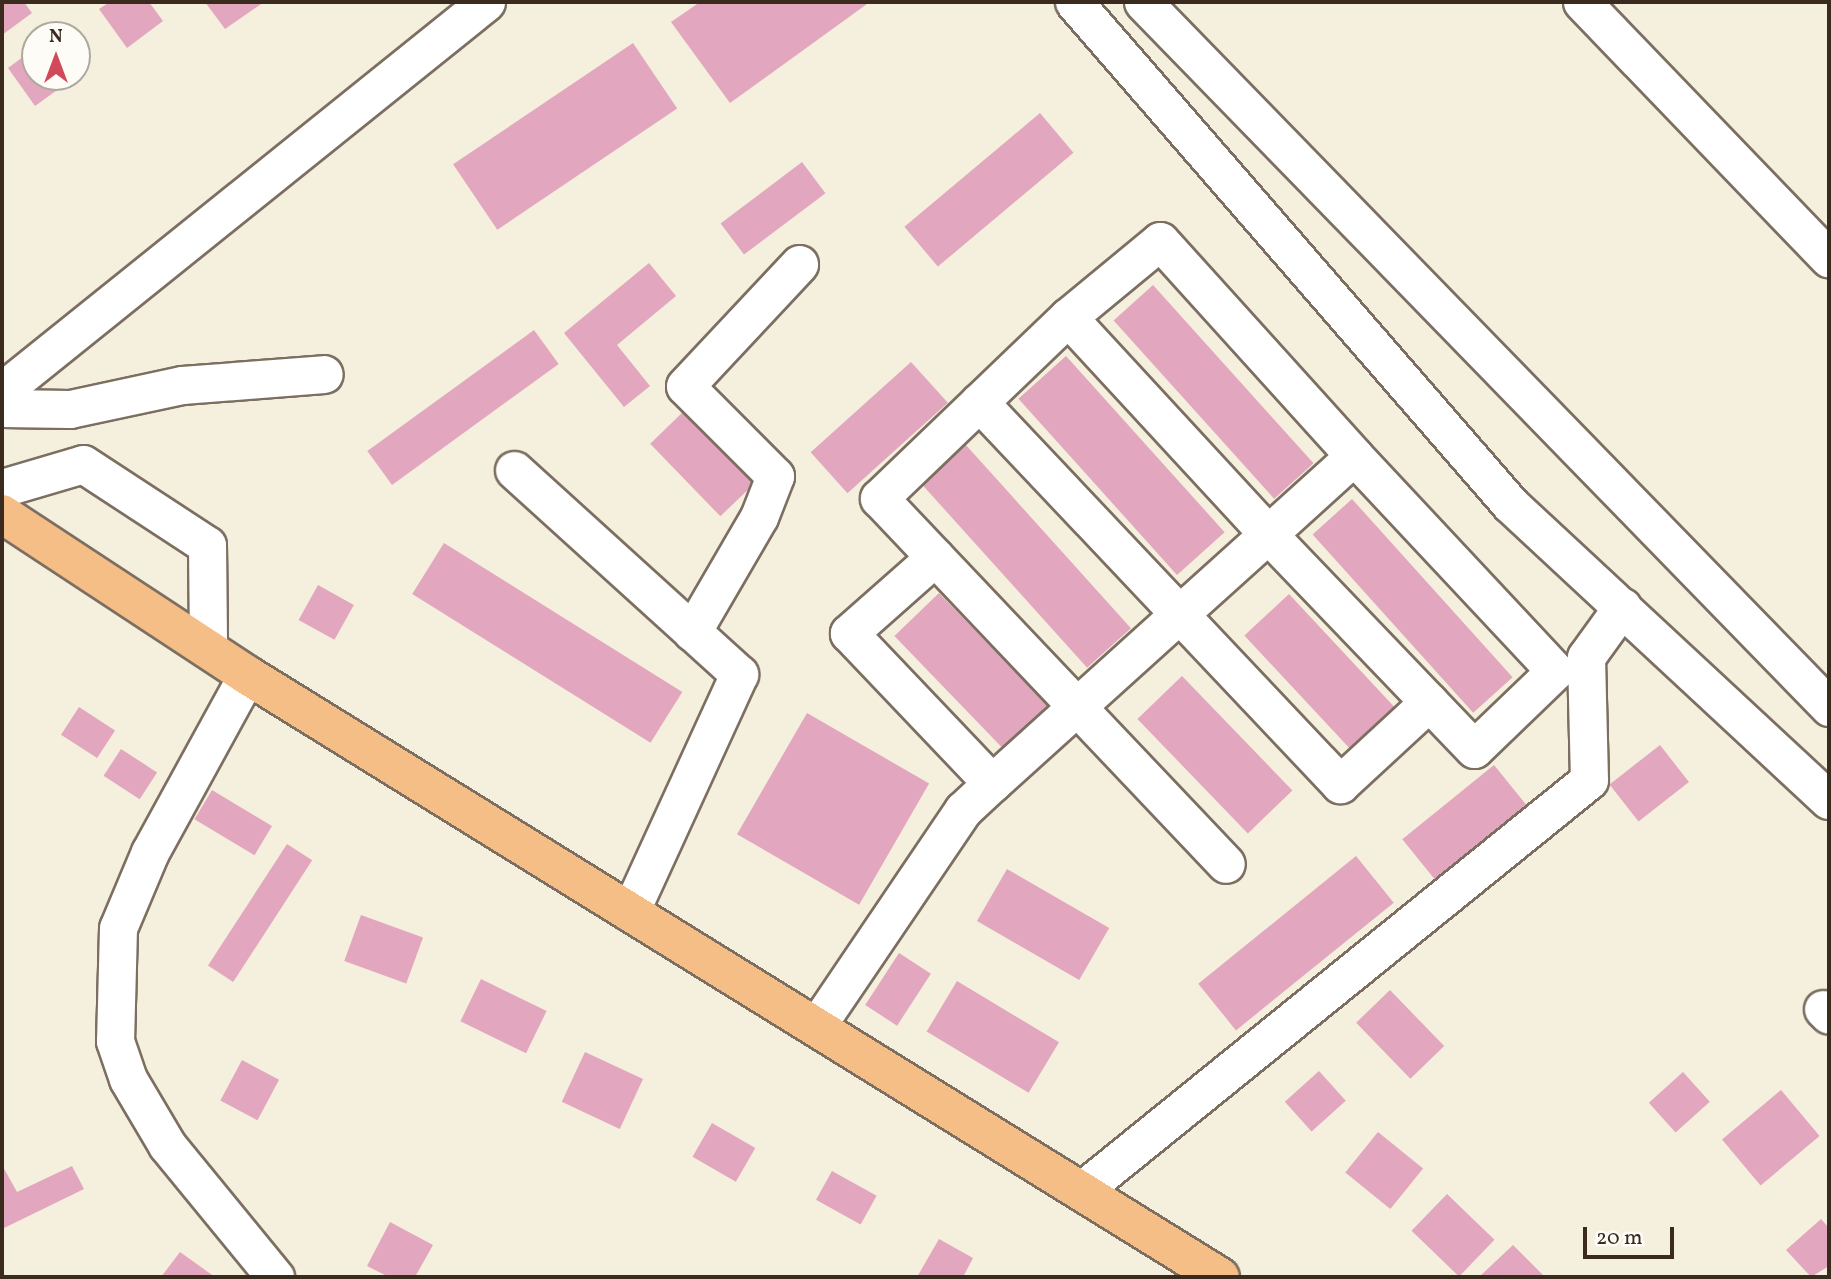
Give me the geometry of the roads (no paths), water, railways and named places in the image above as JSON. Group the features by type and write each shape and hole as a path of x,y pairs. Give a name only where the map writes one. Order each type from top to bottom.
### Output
{"main road":[{"path":"2,514 247,675 1220,1277"}],"street":[{"path":"2,391 486,2"},
{"path":"1074,2 1510,504 1829,800"},
{"path":"1143,2 1829,707"},
{"path":"1582,2 1829,258"},
{"path":"1068,317 1268,534 1474,748 1555,671 1354,456 1160,241 1068,317 879,498 1226,864"},
{"path":"692,632 759,517 775,476 685,386 799,264"},
{"path":"2,408 70,409 182,385 324,374"},
{"path":"979,402 1177,616 1340,784 1429,702"},
{"path":"816,1027 963,810 1354,456"},
{"path":"2,488 83,464 207,545 208,649"},
{"path":"513,470 739,674 630,912"},
{"path":"935,557 849,633 992,783"},
{"path":"1081,1191 1588,780 1586,657 1622,607"},
{"path":"247,675 150,852 118,928 115,1041 128,1079 167,1145 275,1277"}]}
